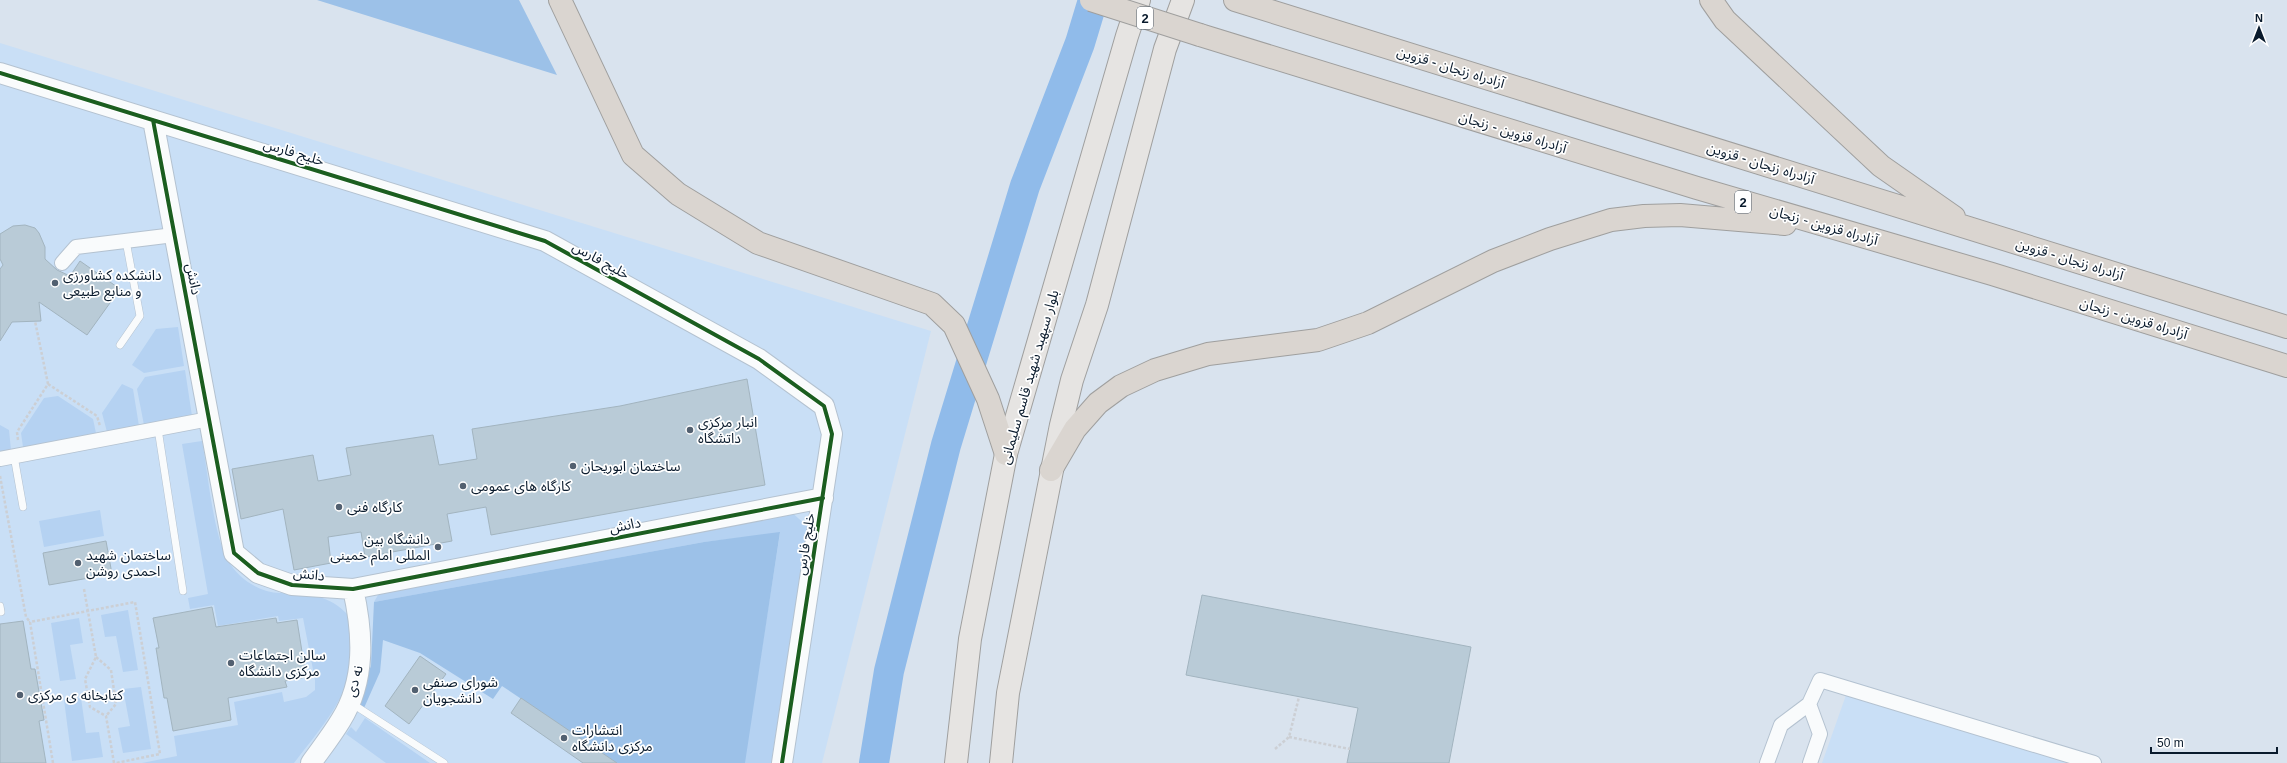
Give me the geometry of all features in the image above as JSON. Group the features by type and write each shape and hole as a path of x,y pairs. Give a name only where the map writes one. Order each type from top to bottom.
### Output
{"highway":[{"path":"560,0 633,155 678,194 758,243 932,304 954,325 988,399 1006,454"},
{"name":"آزادراه قزوین - زنجان","path":"1090,0 1200,36 1689,186 1999,276 2287,366"},
{"name":"آزادراه زنجان - قزوین","path":"1235,0 2287,327"},
{"path":"1711,0 1725,20 1881,166 1972,229"},
{"path":"1051,470 1075,429 1098,403 1121,386 1154,370 1208,354 1318,340 1368,323 1493,261 1550,239 1611,220 1644,216 1680,215 1832,228"}],"main road":[{"name":"بلوار سپهبد شهید قاسم سلیمانی","path":"956,763 970,639 1006,454 1127,36 1139,0"},
{"path":"1001,763 1008,692 1051,470 1072,380 1097,305 1165,49 1183,0"}],"street":[{"name":"خلیج فارس","path":"0,73 544,241 752,355 824,406 832,434 782,763"},
{"name":"دانش","path":"152,120 234,552 258,573 292,585 353,589 823,498"},
{"path":"62,263 76,247 174,235"},
{"path":"11,456 209,419"},
{"name":"نه دی","path":"311,763 342,719 355,687 361,653 360,621 353,589"},
{"path":"1767,763 1780,725 1809,704 1820,680 2094,763"},
{"path":"1809,704 1820,734 1810,763"}],"lane":[{"path":"120,345 140,316 126,241"},
{"path":"158,429 183,591"},
{"path":"11,456 24,507"},
{"path":"349,702 444,763"}],"path":[{"path":"11,456 17,432 48,384 35,321"},
{"path":"48,384 98,416 103,439"},
{"path":"0,476 26,617 30,622 53,763"},
{"path":"30,622 88,611 135,602 160,754 115,763 106,716 90,707 85,679 96,657 88,611 84,589"},
{"path":"96,657 111,670 116,704 106,716"},
{"path":"1275,749 1289,737 1299,697"},
{"path":"1289,737 1350,749"}],"shaded area":[{"path":"317,0 519,0 557,75"},
{"name":"دانشگاه بین المللی امام خمینی","path":"0,43 931,331 822,763 0,763"},
{"path":"178,327 184,366 144,373 132,365 156,329"},
{"path":"185,370 192,416 144,425 137,389 145,377"},
{"path":"122,384 133,389 139,426 107,432 102,413"},
{"path":"58,396 93,419 96,433 23,447 21,433 44,398"},
{"path":"0,425 9,430 11,450 0,452"},
{"path":"202,441 218,535 228,560 237,573 243,579 264,590 280,593 309,595 326,599 341,608 349,616 354,653 347,684 332,712 294,763 142,763 177,756 174,736 238,725 234,702 282,692 284,702 306,697 315,690 315,680 303,618 279,621 278,616 218,626 214,605 190,609 188,598 208,594 182,444"},
{"path":"788,509 808,527 771,763 744,763 780,533 704,542 374,602 382,588"},
{"path":"100,510 104,536 44,547 39,521"},
{"path":"780,532 745,763 617,763 502,686 493,699 420,653 383,640 380,672 364,708 356,703 371,666 374,602 704,542"},
{"path":"128,610 138,670 123,672 116,636 105,637 101,615"},
{"path":"79,618 83,643 70,645 76,679 60,681 51,623"},
{"path":"1851,681 1958,715 2087,763 1822,763"},
{"path":"141,687 151,749 123,753 118,728 130,726 123,689"},
{"path":"81,698 86,733 99,732 103,757 72,761 64,700"},
{"path":"365,718 430,763 386,763 346,734 351,727 356,732"}],"building":[{"name":"دانشکده کشاورزی و منابع طبیعی","path":"25,225 35,228 39,233 45,247 45,259 57,270 70,276 80,261 120,289 87,335 39,302 41,321 12,322 0,341 0,269 3,265 0,259 0,234 13,226"},
{"path":"747,379 765,485 491,535 486,507 447,514 452,541 365,557 361,532 328,537 331,563 294,570 283,509 241,519 232,469 313,455 318,481 351,475 346,448 433,435 439,465 477,459 472,429 620,406"},
{"name":"ساختمان شهید احمدی روشن","path":"106,541 112,574 49,585 43,553"},
{"path":"1202,595 1471,647 1449,763 1347,763 1358,708 1186,675"},
{"name":"سالن اجتماعات مرکزی دانشگاه","path":"212,607 216,627 276,618 277,623 297,620 306,677 285,681 287,687 228,698 231,720 173,731 167,698 164,698 156,648 159,648 153,618"},
{"name":"کتابخانه ی مرکزی","path":"23,621 31,669 35,669 44,720 39,721 46,763 0,763 0,624"},
{"name":"شورای صنفی دانشجویان","path":"420,656 446,674 409,724 385,706"},
{"name":"انتشارات مرکزی دانشگاه","path":"521,698 617,763 583,763 511,713"}],"waterway":[{"path":"874,763 889,671 946,445 1025,186 1080,43 1093,0"}],"cycle path":[{"path":"0,73 545,241 759,359 824,406 832,434 782,763"},
{"path":"153,120 234,553 258,573 292,585 353,589 823,498"}],"place":[{"name":"دانشکده کشاورزی و منابع طبیعی","path":"55,283"},
{"name":"انبار مرکزی داتشگاه","path":"690,430"},
{"name":"ساختمان ابوریحان","path":"573,466"},
{"name":"کارگاه های عمومی","path":"463,486"},
{"name":"کارگاه فنی","path":"339,507"},
{"name":"دانشگاه بین المللی امام خمینی","path":"438,547"},
{"name":"ساختمان شهید احمدی روشن","path":"78,563"},
{"name":"سالن اجتماعات مرکزی دانشگاه","path":"231,663"},
{"name":"شورای صنفی دانشجویان","path":"415,690"},
{"name":"کتابخانه ی مرکزی","path":"20,695"},
{"name":"انتشارات مرکزی دانشگاه","path":"564,738"}]}
